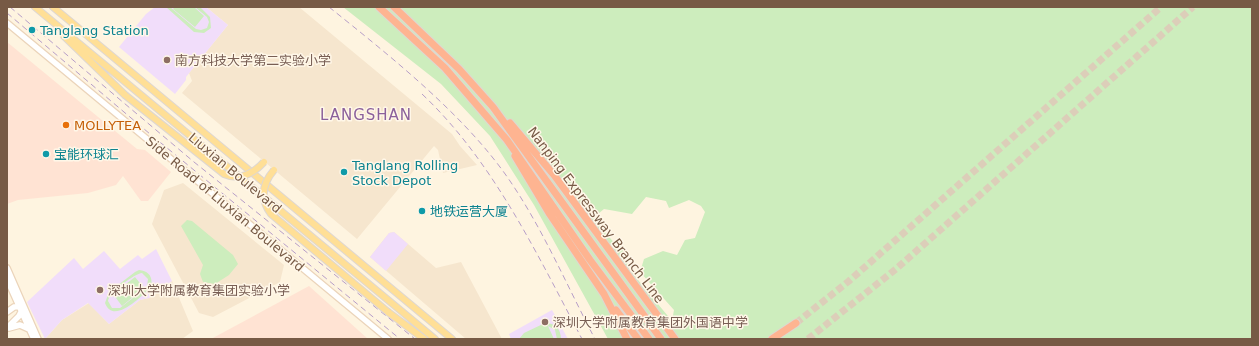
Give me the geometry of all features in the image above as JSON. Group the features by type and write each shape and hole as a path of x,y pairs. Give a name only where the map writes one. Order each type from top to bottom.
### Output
{"highway":[{"path":"379,7 445,68 494,124 529,169 563,221 649,339"},
{"path":"394,7 459,69 493,107 661,339"},
{"name":"Nanping Expressway Branch Line","path":"493,107 513,126 538,154 675,339"},
{"path":"494,124 549,213 604,294 638,339"},
{"path":"604,294 627,339"},
{"path":"772,339 796,323"}],"main road":[{"name":"Liuxian Boulevard","path":"53,7 452,339"},
{"name":"Liuxian Boulevard","path":"37,9 434,339"},
{"path":"37,9 124,95 224,174 234,177 245,176 254,171 264,162"},
{"name":"Side Road of Liuxian Boulevard","path":"7,23 388,339"},
{"path":"7,27 383,339"},
{"path":"274,170 266,181 263,194 265,204 271,214 388,312 424,339"},
{"path":"7,268 34,339"},
{"path":"7,279 38,339"},
{"path":"7,312 21,308"},
{"path":"7,328 21,308"},
{"path":"7,328 20,325 29,329"}],"shaded area":[{"name":"南方科技大学第二实验小学","path":"155,7 206,7 228,25 186,77 186,80 175,94 119,47 146,14"},
{"name":"Tanglang Rolling Stock Depot","path":"206,7 299,7 452,134 460,146 477,165 443,173 438,150 434,146 357,239 182,93 192,81 189,73 228,25"},
{"path":"7,42 137,149 145,150 171,172 148,201 141,201 123,176 116,185 88,193 18,200 7,204"},
{"path":"183,183 284,265 280,282 213,317 199,313 152,224 164,190"},
{"path":"394,232 436,268 461,262 502,339 466,339 370,257 389,233"},
{"path":"394,232 408,244 386,271 370,257 389,233"},
{"name":"深圳大学附属教育集团实验小学","path":"156,249 172,281 149,298 140,300 109,324 88,303 62,320 45,339 27,302 74,258 83,269 104,251 120,269 138,255 142,259"},
{"path":"172,281 193,331 182,339 45,339 62,320 89,303 109,324 140,300 149,298"},
{"path":"309,286 368,339 211,339"},
{"name":"深圳大学附属教育集团外国语中学","path":"552,310 568,339 511,339 509,334"}],"green space":[{"path":"166,7 170,7 196,29 201,30 207,28 209,22 207,17 195,7 200,7 210,17 211,28 204,33 194,32"},
{"path":"175,7 194,7 204,16 195,27 173,9"},
{"path":"343,7 1252,7 1252,339 608,339 534,205 490,136 441,84","holes":["646,197 666,201 669,208 689,200 701,206 705,212 695,238 685,240 677,255 663,251 644,259 640,272 674,310 672,321 629,269 622,246 616,245 598,224 598,214 604,209 632,214"]},
{"path":"187,220 192,221 233,255 238,264 229,275 215,284 203,282 200,274 203,265 181,226"},
{"path":"139,270 143,271 150,276 152,282 150,288 134,303 127,307 114,311 109,309 105,303 109,292","holes":["142,273 148,279 147,287 120,308 112,308 108,301 109,298 123,284 134,276"]},
{"path":"135,277 144,288 122,306 113,294"},
{"path":"545,323 552,324 557,327 560,332 561,339 557,339 555,330 548,326 554,339 519,339 524,333"}],"tunnel":[{"path":"796,323 849,281 1161,7"},
{"path":"808,339 896,269 1193,7"}],"railway":[{"path":"10,7 194,162 415,339"},
{"path":"329,7 426,88 472,133 492,157 510,181 534,219 595,339"},
{"path":"7,13 150,134 400,339"},
{"path":"422,94 447,120 471,149 492,179 512,210 582,339"}],"place":[{"name":"Tanglang Station","path":"32,30"},
{"name":"南方科技大学第二实验小学","path":"167,60"},
{"name":"MOLLYTEA","path":"66,125"},
{"name":"宝能环球汇","path":"46,154"},
{"name":"Tanglang Rolling Stock Depot","path":"344,172"},
{"name":"地铁运营大厦","path":"422,211"},
{"name":"深圳大学附属教育集团实验小学","path":"100,290"},
{"name":"深圳大学附属教育集团外国语中学","path":"545,322"}],"district":[{"name":"LANGSHAN","path":"366,115"}]}
